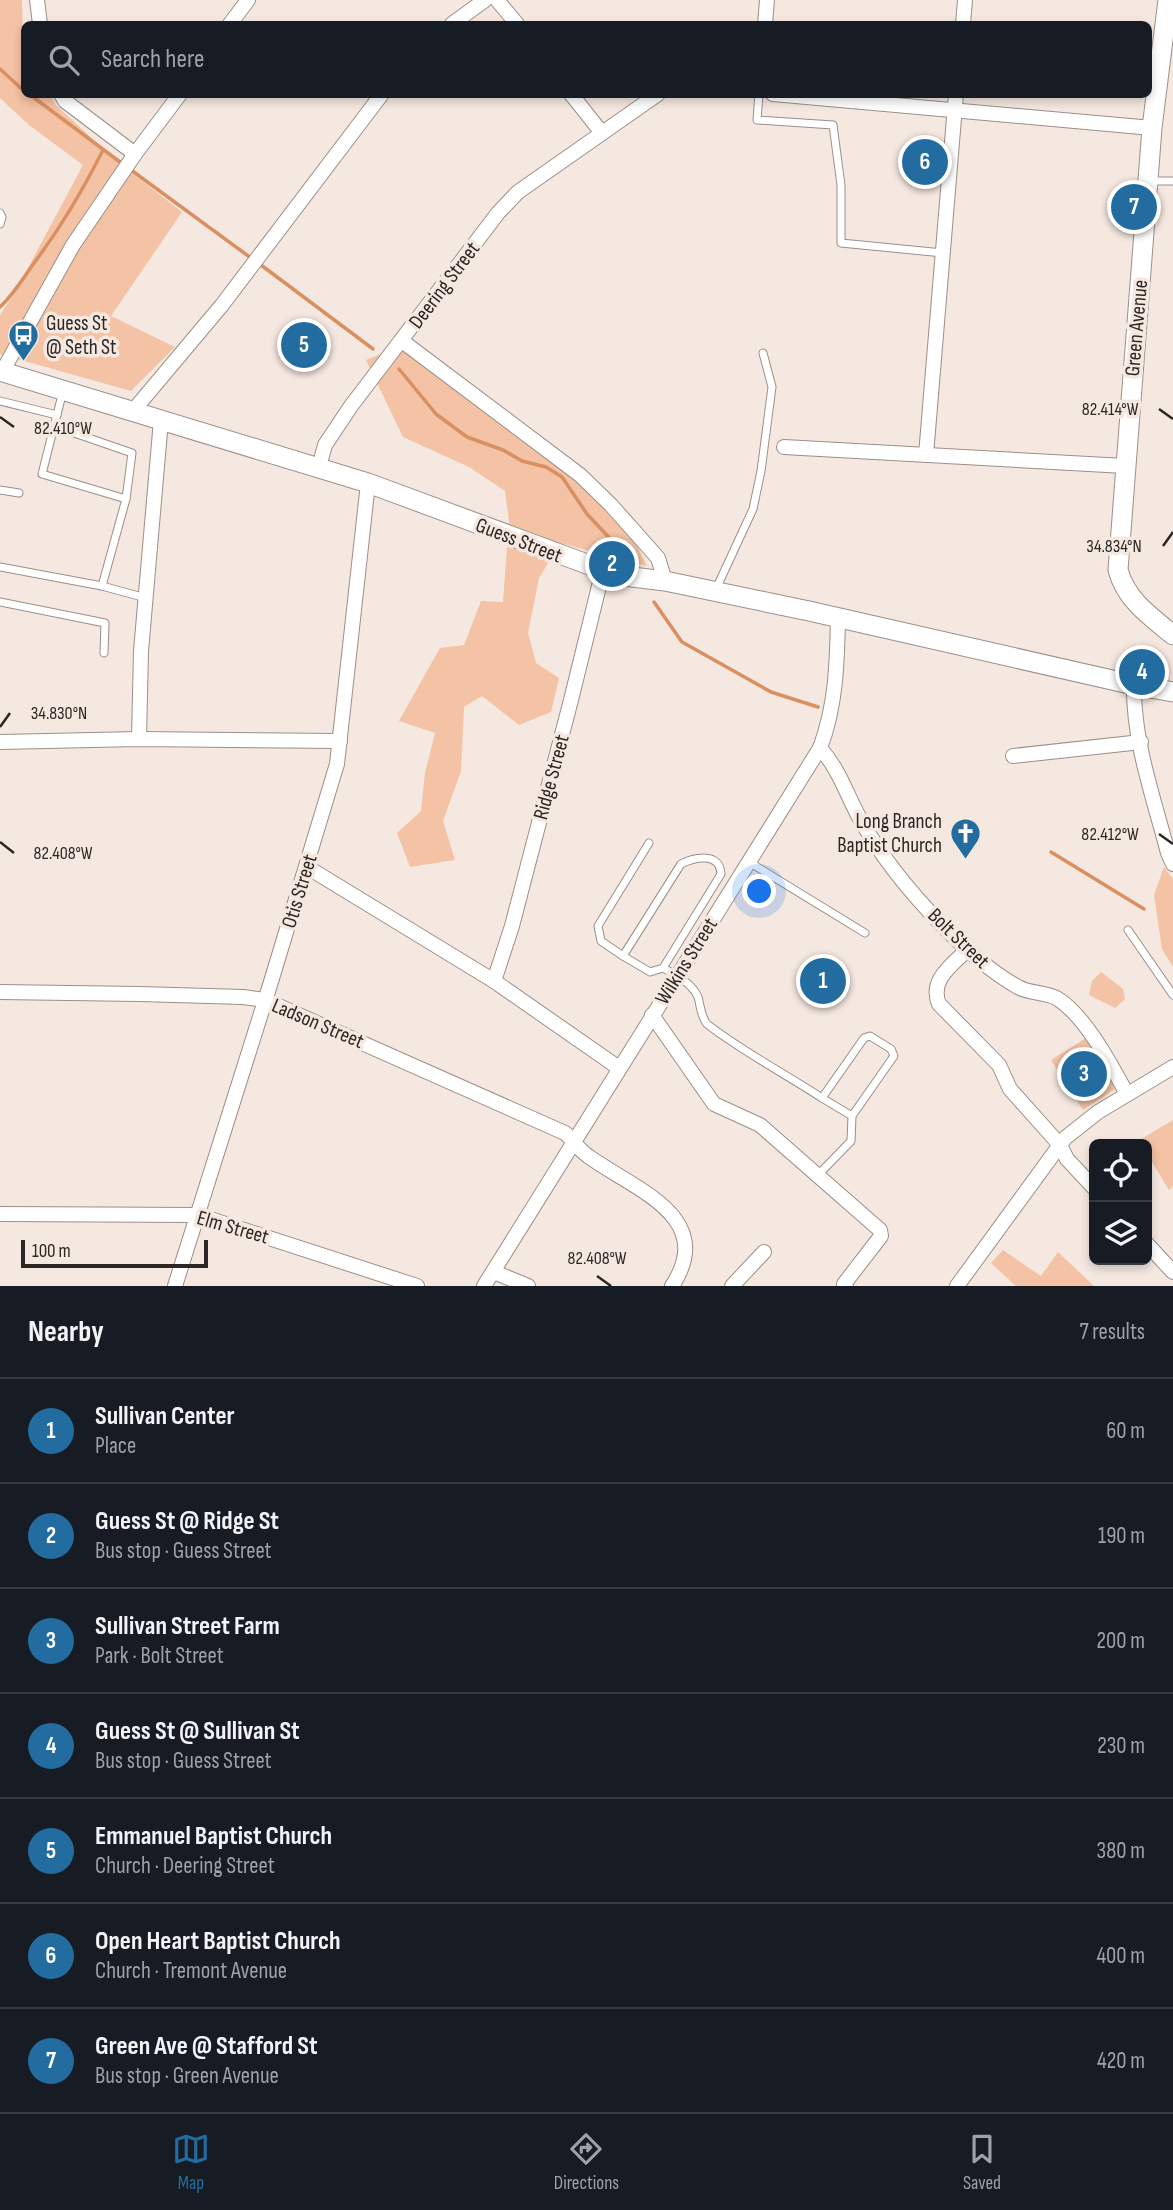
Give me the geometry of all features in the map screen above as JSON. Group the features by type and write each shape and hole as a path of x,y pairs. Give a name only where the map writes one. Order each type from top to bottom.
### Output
{"street":[{"path":"37,0 40,21"},
{"path":"232,21 248,0"},
{"path":"456,21 485,0"},
{"path":"497,0 514,21"},
{"path":"765,21 767,0"},
{"path":"963,21 965,0"},
{"name":"Green Avenue","path":"1168,0 1147,181 1118,570 1122,583 1137,604 1173,635"},
{"path":"65,98 85,117 135,154"},
{"path":"1,372 73,245 177,98"},
{"path":"133,411 256,261 379,98"},
{"path":"574,98 602,133"},
{"name":"Deering Street","path":"319,467 324,445 375,372 402,341 498,213 518,192 653,98"},
{"path":"818,98 1152,128"},
{"path":"926,454 956,98"},
{"path":"402,341 580,475 658,558 665,581"},
{"name":"Guess Street","path":"1,372 368,483 603,570 665,581 1173,692"},
{"path":"139,739 141,651 161,420"},
{"path":"784,447 1125,466"},
{"name":"Otis Street","path":"175,1286 337,764 368,483"},
{"name":"Ridge Street","path":"495,981 512,926 603,570"},
{"name":"Wilkins Street","path":"484,1286 820,748 828,728 835,693 838,619"},
{"path":"1134,685 1140,742 1173,864"},
{"path":"0,742 139,739 340,741"},
{"path":"1013,756 1140,742"},
{"name":"Bolt Street","path":"820,748 842,777 859,816 885,859 937,920 967,950 1020,988 1057,998 1091,1035 1127,1094"},
{"path":"307,867 495,981 619,1068"},
{"path":"967,950 939,980 936,996 939,1004 999,1065 1010,1089 1060,1145 1067,1159 1089,1183"},
{"name":"Ladson Street","path":"0,992 139,993 265,1000 565,1133 585,1155 655,1199 674,1216 684,1236 686,1250 684,1263 672,1286"},
{"path":"652,1015 714,1104 760,1125 880,1230 881,1236 844,1284 846,1286"},
{"path":"957,1286 1076,1127 1173,1067"},
{"name":"Elm Street","path":"0,1214 198,1215 417,1286"},
{"path":"1152,1249 1173,1272"},
{"path":"732,1286 764,1252"},
{"path":"494,1272 528,1286"}],"lane":[{"path":"759,98 757,120 833,125 841,186 841,243 943,253"},
{"path":"1147,181 1173,181"},
{"path":"0,212 0,224"},
{"path":"715,593 753,509 761,471 772,387 763,353"},
{"path":"63,391 42,474 127,499"},
{"path":"0,401 57,415"},
{"path":"54,426 132,453 127,499 102,586"},
{"path":"0,490 19,493"},
{"path":"0,567 102,586 146,598"},
{"path":"0,602 105,623 104,653"},
{"path":"623,956 681,864 691,859 711,858 718,862 721,874 663,968 650,972 623,956 601,941 598,935 598,926 649,843"},
{"path":"748,862 864,933"},
{"path":"1128,930 1173,995"},
{"path":"663,968 688,984 697,995 702,1017 708,1024 755,1058 773,1066 852,1116"},
{"path":"818,1175 851,1140 852,1116 894,1056 891,1049 870,1036 864,1038 822,1097"}],"shaded area":[{"path":"0,0 22,0 21,98 52,98 114,159 182,212 111,316 175,347 131,391 0,354 0,315 83,165 29,125 0,98"},
{"path":"400,346 623,517 647,566 560,543 539,578 528,633 536,663 559,678 551,712 519,725 482,696 464,707 461,771 443,821 455,860 410,867 397,833 421,811 425,773 435,733 399,721 440,648 464,645 481,601 503,602 509,521 505,491 469,467 403,437 366,360"},
{"path":"1164,867 1173,879 1173,967 1162,949 1154,895"},
{"path":"1101,972 1123,989 1125,999 1115,1008 1089,995 1092,981"},
{"path":"1086,1038 1115,1089 1083,1110 1051,1060"},
{"path":"1173,1120 1173,1186 1169,1190 1152,1162 1152,1139 1141,1139"},
{"path":"1003,1250 1041,1276 1058,1252 1094,1286 1016,1286 991,1263"}],"waterway":[{"path":"0,69 21,88"},
{"path":"34,98 120,162"},
{"path":"0,307 56,233 103,150"},
{"path":"131,170 251,258"},
{"path":"257,262 373,349"},
{"path":"399,369 436,414 467,437 503,450 522,461 546,467 562,477 587,514 628,558"},
{"path":"654,602 682,642 771,692 818,707"},
{"path":"1051,852 1144,909"}],"place":[{"name":"Open Heart Baptist Church","path":"925,162"},
{"name":"Green Ave @ Stafford St","path":"1134,207"},
{"name":"Emmanuel Baptist Church","path":"304,345"},
{"name":"Guess St @ Seth St","path":"23,362"},
{"name":"Guess St @ Ridge St","path":"612,564"},
{"name":"Guess St @ Sullivan St","path":"1142,672"},
{"name":"Long Branch Baptist Church","path":"965,860"},
{"name":"Sullivan Center","path":"823,981"},
{"name":"Sullivan Street Farm","path":"1084,1074"}]}
